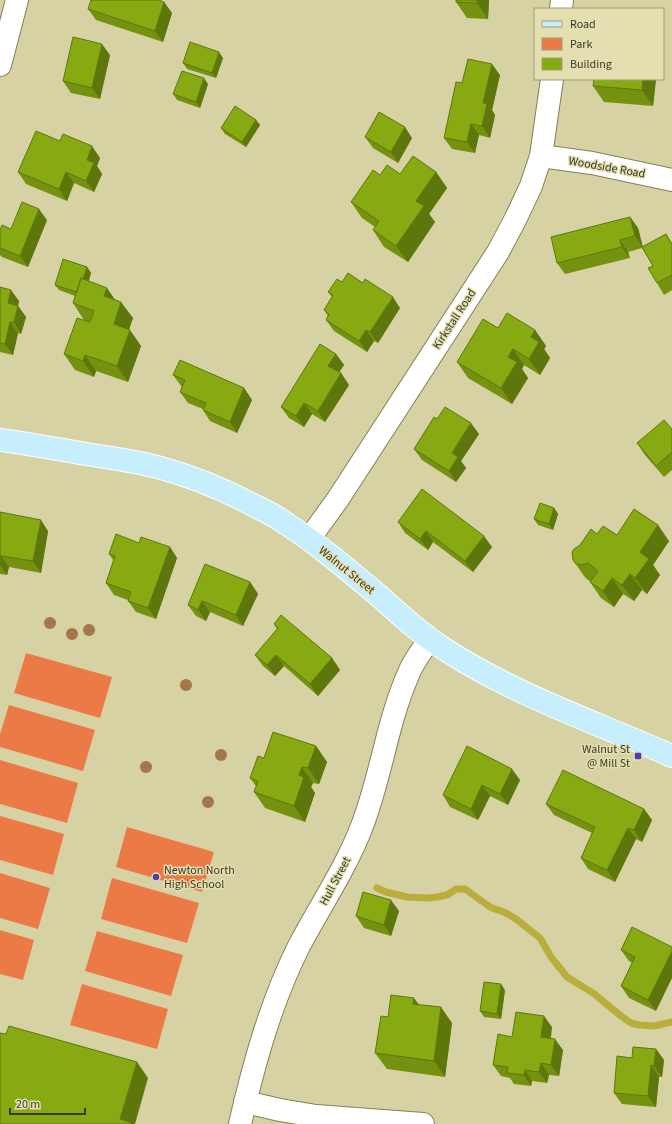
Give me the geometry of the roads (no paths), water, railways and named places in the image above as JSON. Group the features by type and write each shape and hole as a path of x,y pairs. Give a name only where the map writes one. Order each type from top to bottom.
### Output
{"main road":[{"name":"Walnut Street","path":"0,440 128,460 193,478 225,491 283,521 309,539 351,572 430,639 448,652 502,682 556,708 630,737 672,756"}],"street":[{"path":"0,65 17,0"},
{"name":"Kirkstall Road","path":"309,539 338,499 498,252 516,218 531,186 542,156 552,80"},
{"name":"Woodside Road","path":"542,156 592,163 672,180"},
{"name":"Hull Street","path":"240,1124 259,1048 284,977 343,867 362,826 372,800 400,695 408,673 430,639"},
{"path":"245,1102 316,1116 422,1124"}],"waterway":[{"path":"377,888 386,892 407,897 427,898 447,895 456,889 465,889 490,907 506,913 516,919 540,938 551,957 567,977 593,993 631,1023 654,1026 672,1022"}],"place":[{"name":"Walnut St @ Mill St","path":"638,756"},
{"name":"Newton North High School","path":"156,877"}]}
